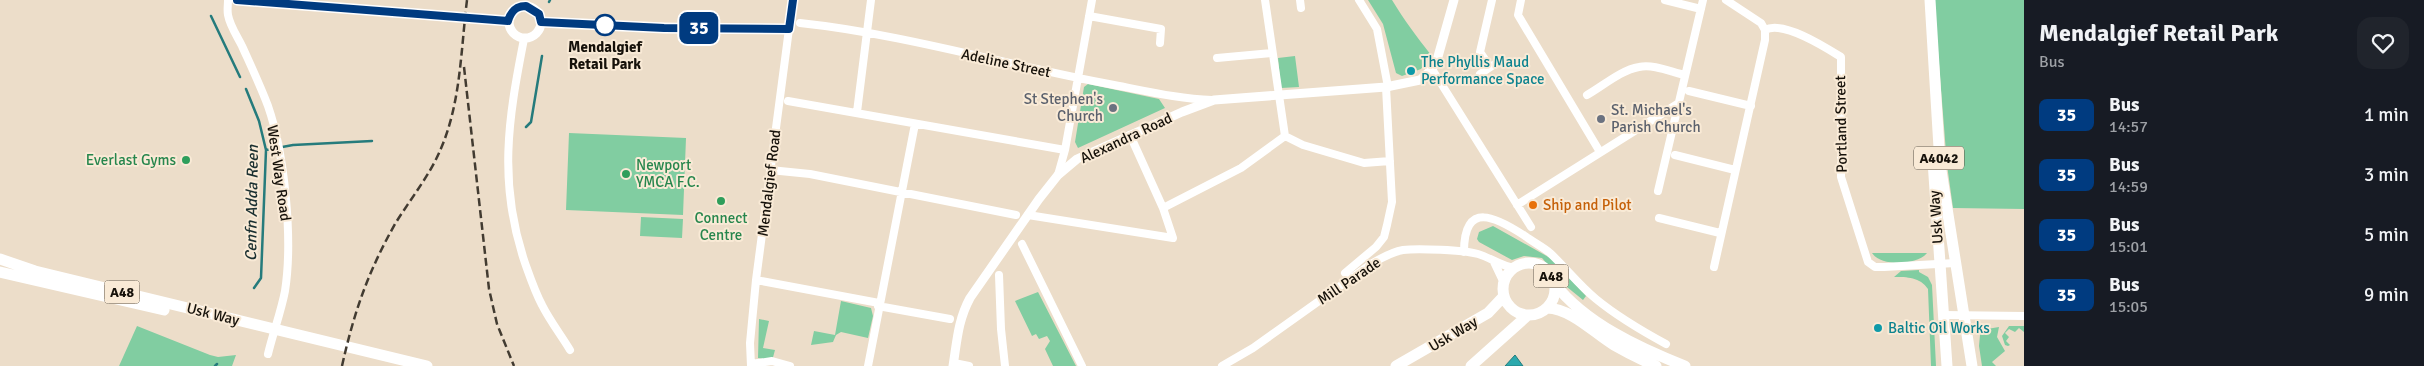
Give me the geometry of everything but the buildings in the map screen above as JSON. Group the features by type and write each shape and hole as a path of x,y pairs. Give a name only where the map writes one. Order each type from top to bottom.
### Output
{"main road":[{"name":"Usk Way","path":"1923,0 1939,264 1946,344 1945,366"},
{"name":"Usk Way","path":"1930,0 1938,150 1972,366"},
{"name":"Usk Way","path":"0,259 35,271 290,337 427,366"},
{"name":"A48","path":"1504,283 1514,268 1530,263 1538,265 1545,269 1554,283 1574,303 1619,335 1685,366"},
{"name":"Usk Way","path":"0,272 244,325"},
{"path":"1504,283 1504,296 1516,311 1528,315"},
{"name":"A48","path":"1547,308 1554,296 1554,283"},
{"name":"Usk Way","path":"1396,366 1488,313 1504,296"},
{"name":"A48","path":"1471,366 1528,315 1547,308 1557,308 1614,345 1656,366"},
{"name":"Usk Way","path":"1966,328 1963,344 1966,366"},
{"name":"Usk Way","path":"359,353 396,366"}],"street":[{"name":"West Way Road","path":"228,0 227,13 230,23 256,76 269,108 283,180 288,235 287,276 268,354"},
{"path":"238,0 278,1 508,21"},
{"path":"514,0 514,10 508,21 512,33 524,39 535,35 541,22 539,14 527,3 514,10"},
{"name":"Mendalgief Road","path":"751,365 750,343 756,280 793,0"},
{"path":"857,112 871,0"},
{"path":"1058,175 1065,150 1092,0"},
{"path":"1274,0 1265,1 1285,136"},
{"name":"Mill Parade","path":"1345,273 1376,247 1384,237 1392,202 1387,87 1377,29 1360,0"},
{"path":"1454,0 1438,60 1432,70 1444,85 1531,227"},
{"path":"1490,67 1480,52 1492,0"},
{"path":"1521,0 1518,15 1600,152"},
{"path":"1665,0 1701,9"},
{"path":"1658,190 1703,0"},
{"path":"1714,267 1765,40 1765,30 1761,23 1726,0"},
{"path":"1089,16 1161,29 1160,43"},
{"path":"541,22 672,28 738,27 789,29"},
{"name":"Adeline Street","path":"800,23 867,33 1078,79 1190,99 1214,100"},
{"name":"Portland Street","path":"1765,30 1771,26 1780,27 1808,39 1841,57 1841,177 1868,262 1879,267 1955,263"},
{"path":"524,39 512,100 508,139 507,176 511,207 517,239 542,305 570,350"},
{"path":"1217,58 1272,53"},
{"path":"1480,74 1498,62"},
{"path":"1587,95 1628,71 1639,67 1651,67 1685,75"},
{"name":"Alexandra Road","path":"954,365 958,328 962,312 1028,214 1058,175 1077,159 1214,100 1387,87 1420,80 1432,70"},
{"path":"1689,91 1751,106"},
{"path":"788,101 1065,150"},
{"path":"1517,205 1679,103"},
{"path":"868,366 915,124"},
{"path":"1028,214 1173,238 1163,208 1130,135"},
{"path":"1285,136 1303,145 1364,163 1390,161"},
{"path":"1163,208 1241,168 1285,136"},
{"path":"1675,155 1735,170"},
{"path":"770,170 810,174 902,194 1016,215"},
{"path":"1464,252 1464,236 1468,226 1476,220 1490,216 1506,224 1550,253 1597,300 1631,325 1666,344"},
{"path":"1659,218 1720,234"},
{"path":"1022,244 1082,366"},
{"name":"Mill Parade","path":"1222,366 1253,348 1371,264 1387,255 1404,250 1464,252 1477,254 1506,267 1514,268"},
{"path":"1492,260 1501,273 1504,283"},
{"path":"999,275 1001,329 1005,366"},
{"path":"756,280 950,319"},
{"path":"1944,315 2024,316"},
{"path":"751,365 772,361 790,366"},
{"path":"954,365 969,366"}],"green space":[{"path":"1368,0 1392,0 1431,55 1421,69 1402,76 1396,73 1383,24"},
{"path":"1934,0 2024,0 2024,209 1953,208 1947,165"},
{"path":"1295,56 1299,87 1281,88 1278,58"},
{"path":"1088,84 1159,99 1165,108 1078,148 1075,142 1084,87"},
{"name":"Newport YMCA F.C.","path":"569,133 686,138 683,215 566,210"},
{"path":"641,217 683,219 682,238 640,236"},
{"path":"1493,226 1552,259 1586,296 1583,300 1567,287 1542,258 1524,256 1512,260 1479,242 1477,239 1479,232"},
{"path":"1872,253 1927,253 1916,260 1900,263 1884,261"},
{"path":"1919,270 1919,272 1928,277 1932,285 1936,366 1931,366 1928,289 1917,280 1894,277 1901,271"},
{"path":"1038,292 1076,366 1053,366 1045,349 1050,341 1047,336 1039,339 1036,334 1032,336 1015,301"},
{"path":"841,301 871,308 873,316 868,338 841,332 836,335 833,342 811,345 814,331 835,335"},
{"path":"759,319 769,321 763,348 775,350 772,361 758,358"},
{"path":"137,326 210,355 218,357 236,355 232,366 119,366"},
{"path":"2009,326 2024,326 2024,332 2019,328 2015,332 2009,329 2005,333 2009,337 2006,341 2010,345 2008,346 2005,345 2002,336"},
{"path":"1999,327 1997,337 2005,351 1992,362 1996,366 1982,366 1979,346 1980,335 1987,329"}],"water":[{"path":"1515,355 1523,366 1505,366"}],"waterway":[{"name":"Cenfn Adda Reen","path":"211,16 240,77"},
{"path":"526,127 531,122 542,56"},
{"name":"Cenfn Adda Reen","path":"246,89 259,121 266,150 261,278 254,288"},
{"path":"266,150 293,145 372,141"}],"railway":[{"path":"342,366 357,310 377,259 395,224 420,186 442,146 457,92 467,0"},
{"path":"464,67 489,289 497,324 514,366"}],"bus line":[{"name":"35","path":"237,0 374,9 508,21 511,12 516,8 526,6 539,14 541,22 664,28 738,27 789,29 793,0"}],"place":[{"name":"Mendalgief Retail Park","path":"605,25"},
{"name":"The Phyllis Maud Performance Space","path":"1411,71"},
{"name":"St Stephen's Church","path":"1113,108"},
{"name":"St. Michael's Parish Church","path":"1601,119"},
{"name":"Everlast Gyms","path":"186,160"},
{"name":"Newport YMCA F.C.","path":"626,174"},
{"name":"Connect Centre","path":"721,201"},
{"name":"Ship and Pilot","path":"1533,205"},
{"name":"Baltic Oil Works","path":"1878,328"}]}
